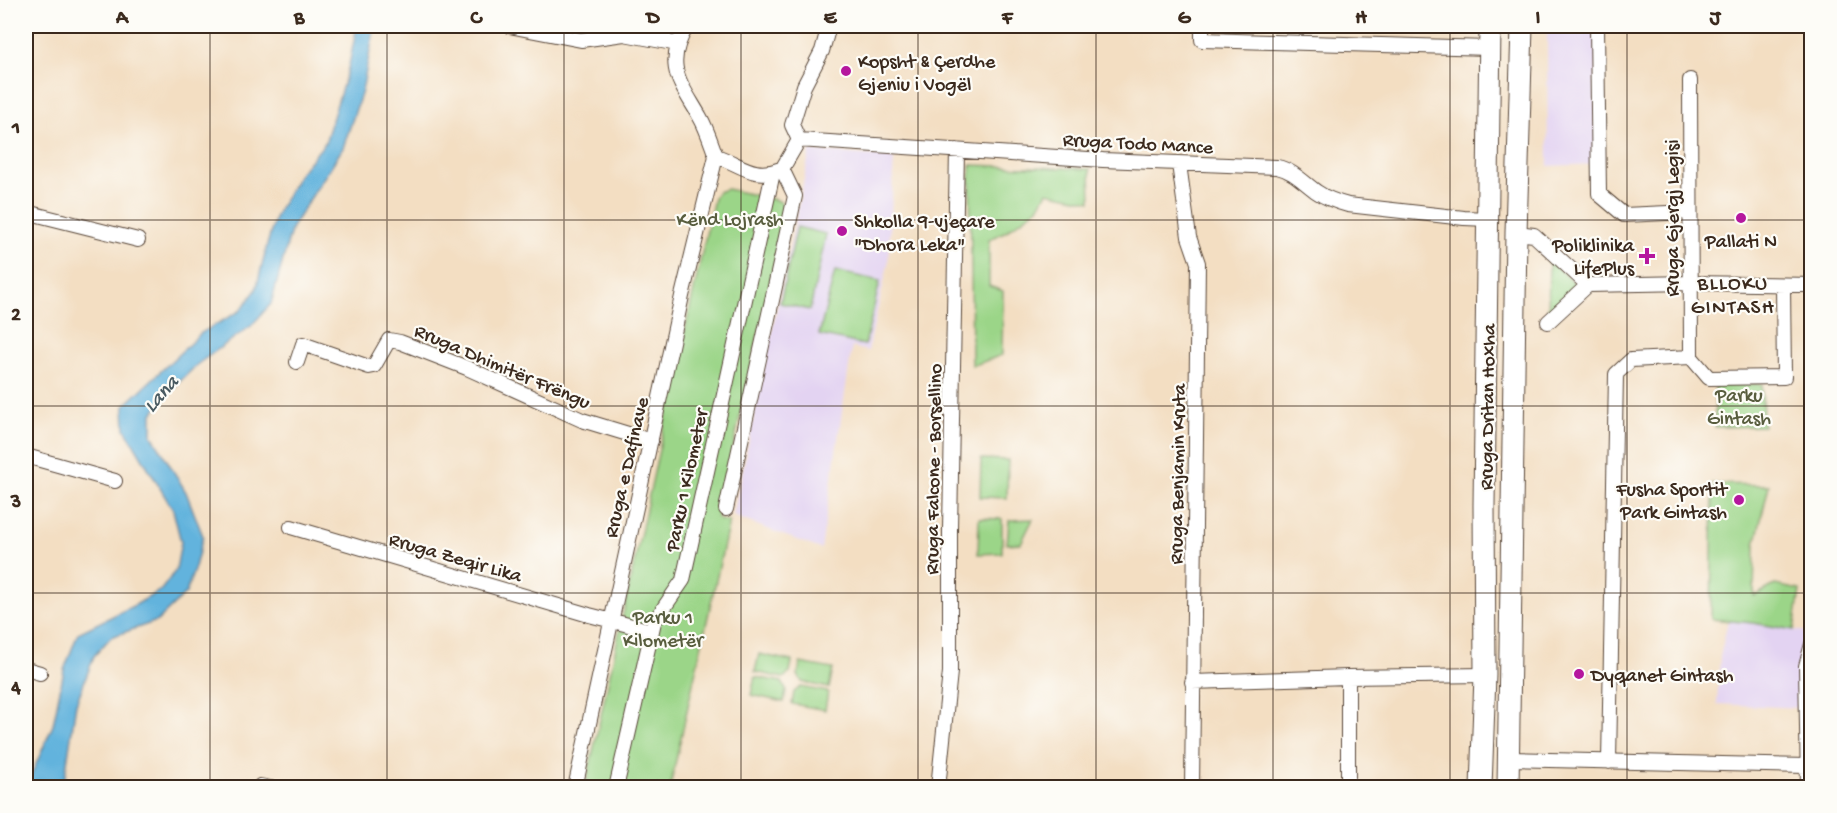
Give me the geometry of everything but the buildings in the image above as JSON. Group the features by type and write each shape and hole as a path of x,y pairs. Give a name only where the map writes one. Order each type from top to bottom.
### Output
{"main road":[{"name":"Rruga Dritan Hoxha","path":"1481,788 1485,675 1484,505 1490,26"},
{"name":"Rruga Dritan Hoxha","path":"1508,788 1516,233 1522,26"}],"street":[{"path":"509,26 581,40 624,34 672,43"},
{"path":"659,26 672,43 679,82 707,130 716,156 761,174 778,171 795,196 726,509"},
{"path":"672,43 687,26"},
{"path":"799,140 792,125 804,86 822,51 829,26"},
{"path":"1202,26 1202,40 1490,48"},
{"path":"1597,26 1599,194 1624,215 1690,212"},
{"name":"Rruga Gjergj Legisi","path":"1690,80 1691,357"},
{"name":"Rruga Todo Mance","path":"799,140 1285,169 1319,194 1348,205 1488,219"},
{"name":"Parku 1 Kilometer","path":"616,788 654,622 683,580 778,171 799,140"},
{"name":"Rruga Falcone - Borsellino","path":"938,788 950,672 950,529 957,150"},
{"name":"Rruga e Dafinave","path":"575,788 610,621 716,156"},
{"name":"Rruga Benjamin Kruta","path":"1179,164 1189,237 1198,263 1192,788"},
{"path":"26,212 138,240"},
{"path":"1516,233 1534,235 1588,285"},
{"path":"1548,322 1588,285 1690,283 1812,285"},
{"path":"1609,762 1616,374 1631,360 1691,357 1709,378 1784,377 1783,285"},
{"name":"Rruga Dhimitër Frëngu","path":"297,362 303,344 369,368 374,366 389,340 400,342 467,368 582,420 651,441"},
{"path":"26,456 115,481"},
{"name":"Rruga Zeqir Lika","path":"291,527 610,621 652,631"},
{"path":"1808,788 1806,666 1812,644"},
{"path":"26,669 40,673"},
{"path":"1192,682 1485,675"},
{"path":"1348,677 1348,788"},
{"path":"1509,759 1807,766"}],"shaded area":[{"path":"1547,26 1597,26 1599,164 1548,166"},
{"path":"810,151 894,157 888,264 868,351 852,347 821,549 733,516"},
{"path":"1728,621 1806,632 1800,666 1801,708 1717,704 1720,657"}],"green space":[{"path":"970,165 1090,169 1091,201 1047,192 1038,208 1008,230 989,240 989,286 1003,291 1002,355 972,366"},
{"name":"Parku 1 Kilometër","path":"727,189 777,200 782,203 786,212 717,519 729,522 670,787 585,788 714,198 718,192"},
{"path":"797,227 826,234 810,310 780,303"},
{"path":"1549,260 1579,287 1548,317"},
{"path":"835,271 880,281 865,345 819,335"},
{"name":"Parku Gintash","path":"1762,384 1763,426 1715,427 1715,385"},
{"path":"981,459 1008,460 1007,498 980,497"},
{"path":"1713,484 1769,485 1755,545 1754,596 1775,585 1800,590 1794,630 1711,619"},
{"path":"979,518 1002,519 1002,553 978,554"},
{"path":"1033,519 1021,543 1007,544 1009,520"},
{"path":"759,654 792,661 790,673 783,678 755,672"},
{"path":"800,663 833,669 829,688 802,682 798,675"},
{"path":"755,677 782,682 786,690 784,702 751,695"},
{"path":"801,687 828,692 825,710 792,704 794,692"}],"water":[{"name":"Lana","path":"357,26 375,26 362,91 343,148 292,227 271,304 251,326 199,363 173,388 152,414 152,435 186,492 203,536 186,593 157,621 111,637 94,656 76,704 65,776 59,787 26,787 53,725 64,670 78,633 161,590 176,570 181,542 173,510 125,429 124,406 201,333 240,311 256,290 276,215 299,174 325,143 349,65"}],"place":[{"name":"Kopsht & Çerdhe Gjeniu i Vogël","path":"846,71"},
{"name":"Pallati N","path":"1741,218"},
{"name":"Shkolla 9-vjeçare \"Dhora Leka\"","path":"842,231"},
{"name":"Poliklinika LifePlus","path":"1647,256"},
{"name":"Fusha Sportit Park Gintash","path":"1739,500"},
{"name":"Dyqanet Gintash","path":"1579,674"}],"district":[{"name":"BLLOKU GINTASH","path":"1733,294"}],"park label":[{"name":"Kënd Lojrash","path":"730,218"}]}
